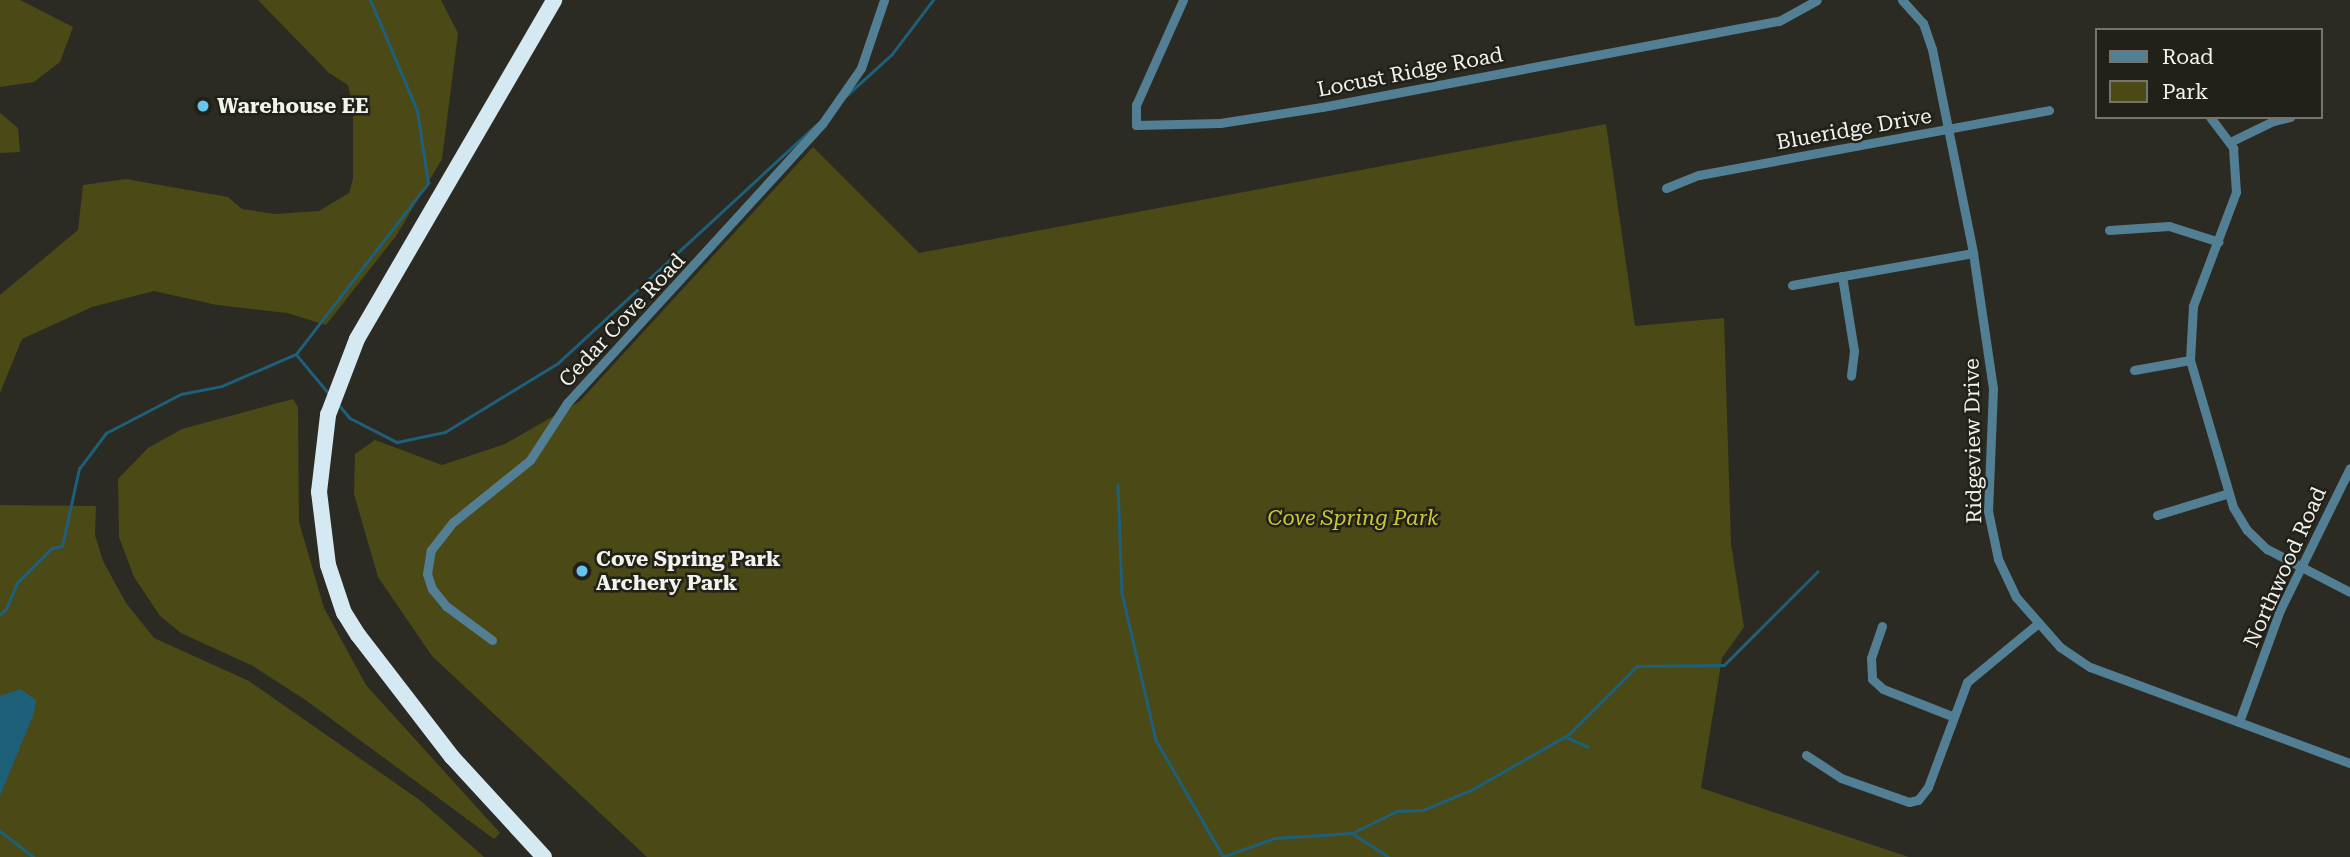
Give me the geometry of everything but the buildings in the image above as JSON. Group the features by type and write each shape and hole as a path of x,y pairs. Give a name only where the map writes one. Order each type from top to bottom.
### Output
{"highway":[{"path":"544,857 473,782 358,635 344,613 328,565 319,492 328,415 357,340 554,0"}],"street":[{"name":"Cedar Cove Road","path":"492,640 446,606 432,589 427,575 431,550 452,523 530,460 568,403 810,138 860,68 884,0"},
{"name":"Locust Ridge Road","path":"1183,0 1136,105 1136,125 1220,123 1322,107 1779,21 1817,0"},
{"name":"Ridgeview Drive","path":"1902,0 1923,23 1973,253 1993,388 1988,511 1992,535 2006,578 2037,624 2090,667 2350,763"},
{"name":"Blueridge Drive","path":"1666,188 1699,175 2049,110"},
{"path":"2212,119 2230,142 2236,192 2193,306 2190,360 2229,494 2247,530 2267,549 2350,592"},
{"path":"2230,142 2282,119"},
{"path":"2109,230 2169,226 2218,242"},
{"path":"1792,285 1973,253"},
{"path":"1842,276 1854,351 1852,376"},
{"path":"2134,370 2190,360"},
{"name":"Northwood Road","path":"2239,722 2300,568 2350,468"},
{"path":"2157,515 2229,494"},
{"path":"1806,755 1841,778 1916,801 1928,787 1952,716 1971,677 2037,624"},
{"path":"1882,626 1869,665 1872,679 1883,689 1952,716"}],"green space":[{"path":"0,0 20,0 73,27 60,62 34,82 0,87"},
{"path":"258,0 441,0 458,33 442,159 396,236 326,325 287,313 217,305 154,291 92,307 22,339 0,393 0,295 78,230 83,185 126,179 228,197 242,209 275,214 319,211 349,193 353,179 353,106 348,85 329,73"},
{"path":"0,113 18,128 20,152 0,153"},
{"name":"Cove Spring Park","path":"1606,124 1635,326 1724,318 1731,544 1744,627 1722,658 1701,788 1909,857 647,857 432,656 378,577 354,494 355,454 375,440 442,465 505,444 580,401 813,147 919,253"},
{"path":"293,399 298,407 299,522 324,608 366,685 500,833 494,839 307,701 253,666 181,633 160,616 134,577 119,537 118,479 148,448 182,429"},
{"path":"0,505 96,506 95,535 103,561 126,603 154,638 249,681 421,801 484,857 0,857"}],"water":[{"path":"20,689 36,700 34,713 0,796 0,696"}],"waterway":[{"path":"0,614 6,609 17,583 52,548 62,546 79,469 106,433 181,394 222,386 296,354 428,183 417,111 370,0"},
{"path":"846,96 892,54 933,0"},
{"path":"339,405 350,418 397,442 445,432 558,363 816,125"},
{"path":"296,354 330,395"},
{"path":"1118,485 1122,593 1156,740 1223,856"},
{"path":"1222,857 1275,838 1352,833 1397,811 1423,810 1471,790 1568,735 1637,666 1724,665 1817,572"},
{"path":"1566,737 1588,747"},
{"path":"0,831 34,857"},
{"path":"1352,833 1389,857"}],"place":[{"name":"Warehouse EE","path":"203,106"},
{"name":"Cove Spring Park Archery Park","path":"582,571"}]}
